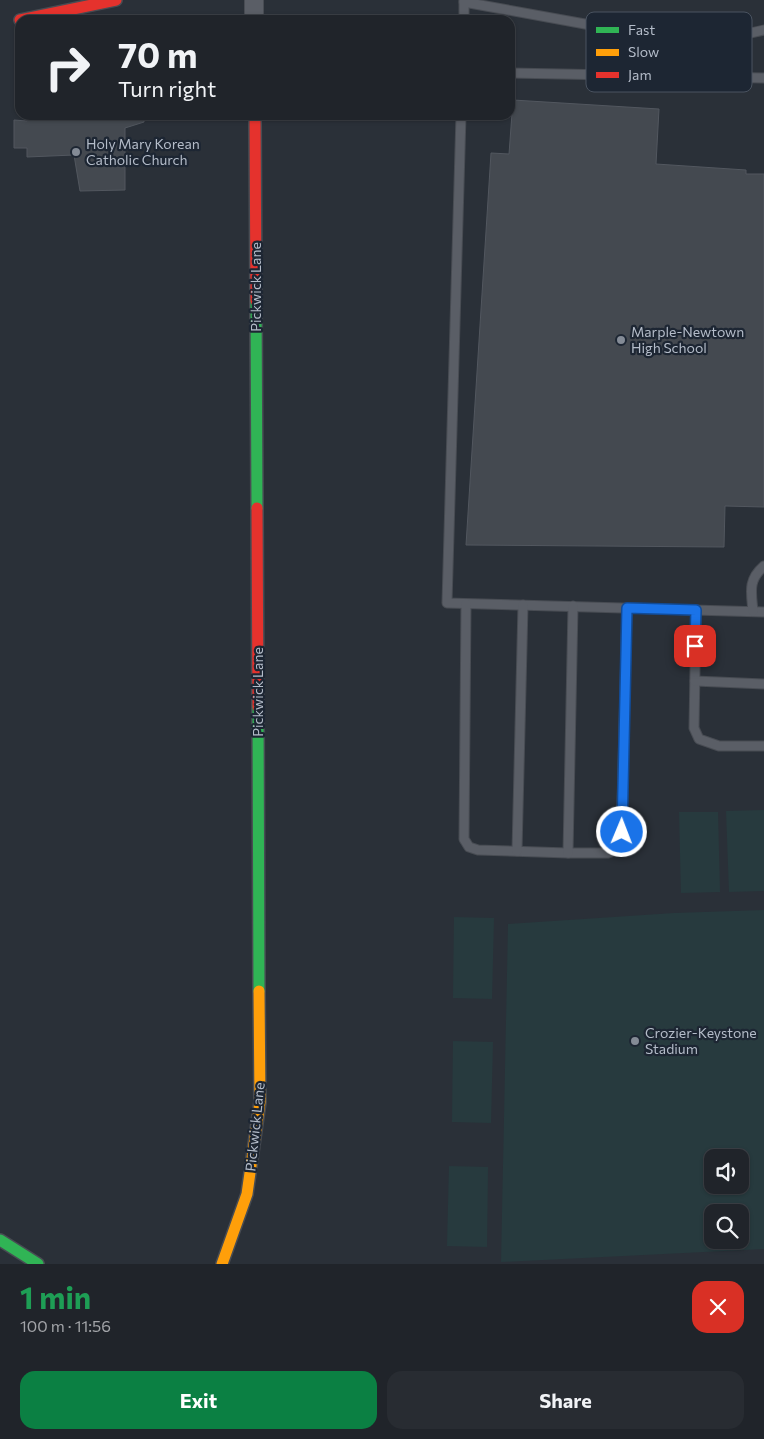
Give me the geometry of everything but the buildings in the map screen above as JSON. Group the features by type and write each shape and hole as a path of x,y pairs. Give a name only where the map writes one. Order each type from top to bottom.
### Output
{"street":[{"path":"44,15 116,0"},
{"path":"254,0 254,15"},
{"path":"7,23 15,21"},
{"name":"Pickwick Lane","path":"222,1264 247,1194 260,1102 255,120"},
{"path":"0,1240 38,1264"}],"lane":[{"path":"464,15 464,1 586,24"},
{"path":"515,73 586,74"},
{"path":"461,120 447,603 764,612"},
{"path":"753,611 750,590 754,574 764,566"},
{"path":"466,604 464,839 469,847 478,850 517,852 608,853 617,850 621,843 627,608"},
{"path":"517,852 523,605"},
{"path":"568,853 573,606"},
{"path":"696,610 694,728 699,739 720,746 764,746"},
{"path":"695,681 764,684"}],"green space":[{"path":"764,810 764,891 729,892 726,811"},
{"path":"679,812 718,812 720,892 681,893"},
{"name":"Crozier-Keystone Stadium","path":"764,910 764,1249 501,1262 508,924 674,913"},
{"path":"454,917 494,918 492,999 453,998"},
{"path":"453,1041 493,1042 491,1123 452,1122"},
{"path":"449,1166 488,1167 487,1247 447,1246"}],"traffic: fast":[{"path":"256,301 257,508"},
{"path":"258,707 259,991"},
{"path":"0,1240 38,1264"}],"traffic: slow":[{"path":"222,1264 247,1194 260,1102 259,991"}],"traffic: jam":[{"path":"44,15 116,0"},
{"path":"255,120 256,301"},
{"path":"257,508 258,707"}],"place":[{"name":"Holy Mary Korean Catholic Church","path":"76,152"},
{"name":"Marple-Newtown High School","path":"621,340"},
{"name":"Crozier-Keystone Stadium","path":"635,1041"}],"route":[{"path":"622,832 627,608 696,610 695,646"}]}
